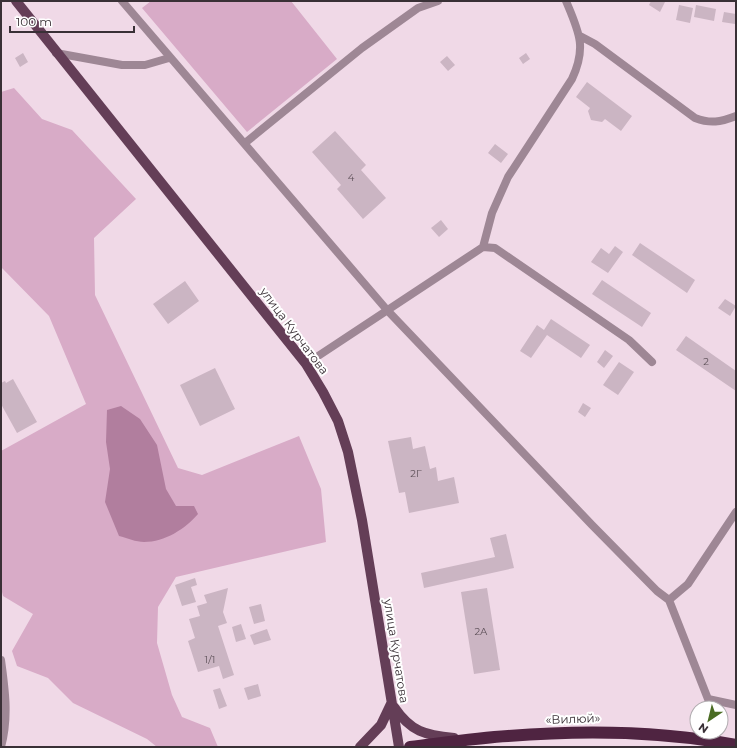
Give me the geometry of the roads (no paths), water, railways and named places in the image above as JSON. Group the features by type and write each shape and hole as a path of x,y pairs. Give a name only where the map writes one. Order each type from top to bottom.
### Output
{"highway":[{"name":"«Вилюй»","path":"410,747 508,736 606,732 671,737 736,745"}],"main road":[{"name":"улица Курчатова","path":"16,1 56,53 306,364 338,420 348,452 362,520 399,747"},
{"path":"360,747 381,725 391,704 407,723 422,733 433,736 472,740"}],"street":[{"path":"122,1 169,58 245,143 387,310 592,525 657,591 669,600 708,699 736,705"},
{"path":"245,143 362,48 418,8 438,1"},
{"path":"483,247 492,213 508,177 572,80 577,68 580,57 580,36 566,1"},
{"path":"580,36 596,44 695,118 706,122 718,123 736,116"},
{"path":"56,53 122,65 145,65 169,58"},
{"path":"306,364 483,247 495,248 629,340 652,362"},
{"path":"669,600 688,584 736,512"},
{"path":"1,660 6,695 6,719 1,747"}]}
